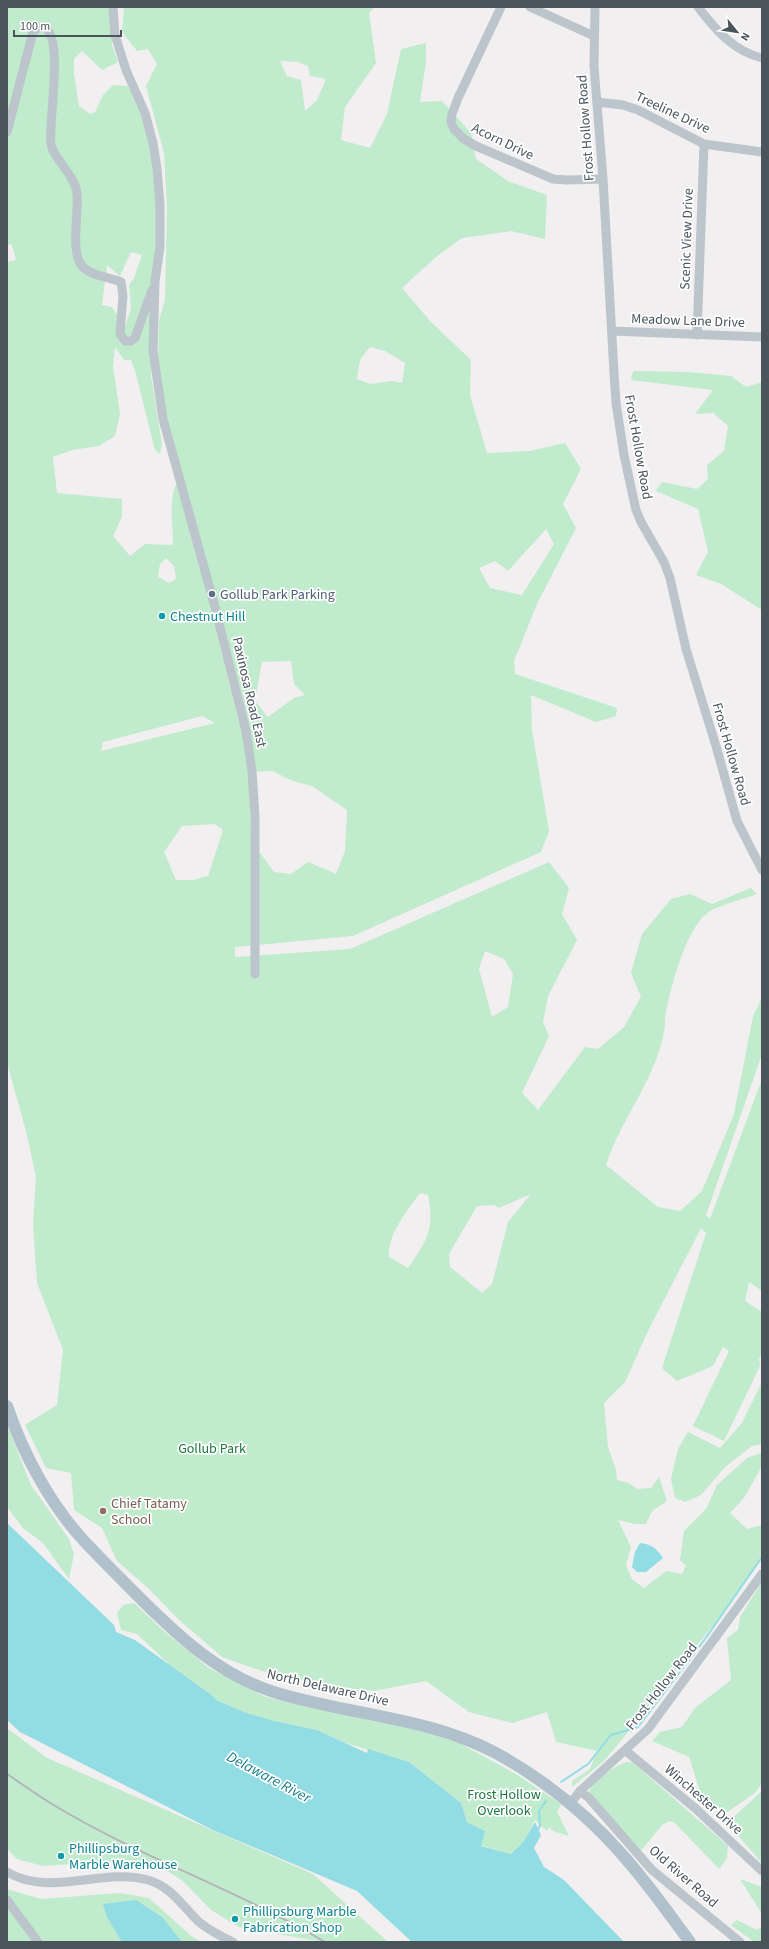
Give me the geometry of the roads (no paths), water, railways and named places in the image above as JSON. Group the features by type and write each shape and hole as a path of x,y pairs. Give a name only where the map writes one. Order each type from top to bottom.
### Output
{"main road":[{"name":"North Delaware Drive","path":"7,1406 29,1459 50,1495 84,1542 170,1628 204,1656 246,1681 279,1693 399,1720 456,1736 476,1744 516,1765 570,1804 627,1859 690,1942"}],"street":[{"name":"Paxinosa Road East","path":"113,7 115,35 121,56 146,112 154,143 160,205 160,247 155,281 153,351 163,419 217,614 246,731 252,771 255,816 255,974"},
{"name":"Acorn Drive","path":"501,7 458,98 452,114 451,122 454,129 464,139 476,146 553,179 603,179"},
{"path":"530,7 594,36"},
{"name":"Frost Hollow Road","path":"595,7 594,36 596,102 603,179 616,403 624,455 636,510 641,522 664,562 670,578 686,649 716,746 734,813 762,870"},
{"path":"698,7 713,26 729,42 745,53 762,58"},
{"name":"Paxinosa Road East","path":"7,132 33,32 38,27 45,28 50,34 53,43 54,82 51,145 72,177 77,193 76,247 78,257 82,265 87,269 121,282 123,296 120,334 125,341 131,341 135,338 155,281"},
{"name":"Treeline Drive","path":"596,102 623,104 704,144 762,152"},
{"name":"Scenic View Drive","path":"697,336 704,144"},
{"name":"Meadow Lane Drive","path":"612,331 697,336 762,337"},
{"name":"Frost Hollow Road","path":"570,1804 580,1791 626,1750 656,1719 762,1574"},
{"name":"Winchester Drive","path":"626,1750 695,1808 762,1871"},
{"name":"Old River Road","path":"580,1791 589,1798 652,1870 740,1942"},
{"path":"7,1872 20,1878 56,1883 120,1876 149,1880 168,1889 200,1922 233,1942"},
{"path":"7,1900 38,1942"}],"water":[{"name":"Delaware River","path":"7,1523 114,1625 116,1632 135,1640 213,1696 216,1700 244,1712 275,1721 317,1730 367,1753 368,1749 409,1762 461,1803 467,1822 485,1831 481,1846 511,1854 523,1842 535,1822 541,1835 534,1848 544,1867 564,1880 624,1942 412,1942 357,1891 213,1830 20,1732 7,1720"},
{"path":"640,1543 647,1544 658,1552 663,1558 646,1572 637,1572 632,1567 635,1552"},
{"path":"136,1900 162,1917 182,1942 122,1942 107,1917 103,1904"}],"waterway":[{"path":"561,1782 588,1764 611,1735 638,1727 705,1639 762,1557"},
{"path":"537,1831 540,1826 539,1811 546,1801"}],"railway":[{"path":"7,1774 46,1801 119,1841 258,1906 325,1942"}],"place":[{"name":"Gollub Park Parking","path":"212,594"},
{"name":"Chestnut Hill","path":"162,616"},
{"name":"Chief Tatamy School","path":"103,1511"},
{"name":"Phillipsburg Marble Warehouse","path":"61,1856"},
{"name":"Phillipsburg Marble Fabrication Shop","path":"235,1919"}],"park label":[{"name":"Gollub Park","path":"212,1448"},
{"name":"Frost Hollow Overlook","path":"504,1802"}]}
